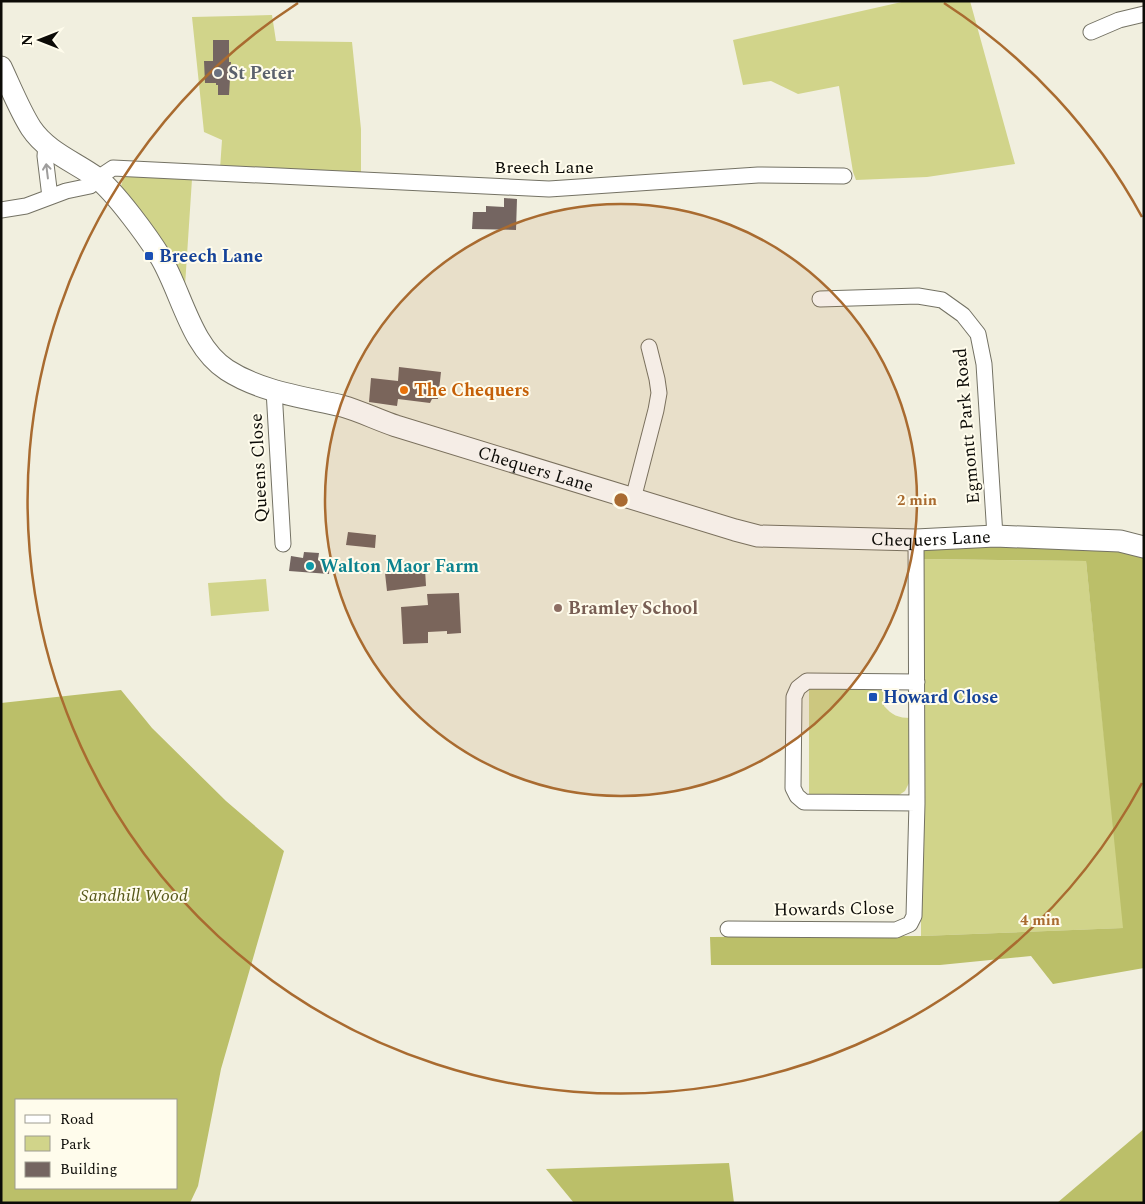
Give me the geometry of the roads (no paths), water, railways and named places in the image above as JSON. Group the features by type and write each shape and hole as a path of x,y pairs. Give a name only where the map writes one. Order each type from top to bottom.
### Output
{"main road":[{"name":"Chequers Lane","path":"1,67 31,128 46,144 98,179 117,199 161,258 199,340 210,357 227,370 244,379 274,390 345,407 396,426 758,536 916,540 995,536 1120,542 1144,547"}],"street":[{"path":"1091,32 1120,20 1144,14"},
{"path":"46,144 45,156 50,197"},
{"name":"Breech Lane","path":"1,210 26,206 90,186 114,168 561,189 758,175 844,176"},
{"name":"Egmontt Park Road","path":"820,299 918,296 942,300 963,314 978,334 984,364 995,536"},
{"path":"633,499 656,410 658,394 657,379 649,347"},
{"name":"Queens Close","path":"274,390 283,544"},
{"name":"Howards Close","path":"728,929 896,930 910,924 914,916 917,803 916,540"},
{"path":"917,682 807,681 798,688 794,698 793,788 797,796 804,802 917,803"}],"place":[{"name":"St Peter","path":"218,73"},
{"name":"Breech Lane","path":"149,256"},
{"name":"The Chequers","path":"404,390"},
{"name":"Walton Maor Farm","path":"310,566"},
{"name":"Bramley School","path":"558,608"},
{"name":"Howard Close","path":"873,697"}],"park label":[{"name":"Sandhill Wood","path":"134,895"}]}
